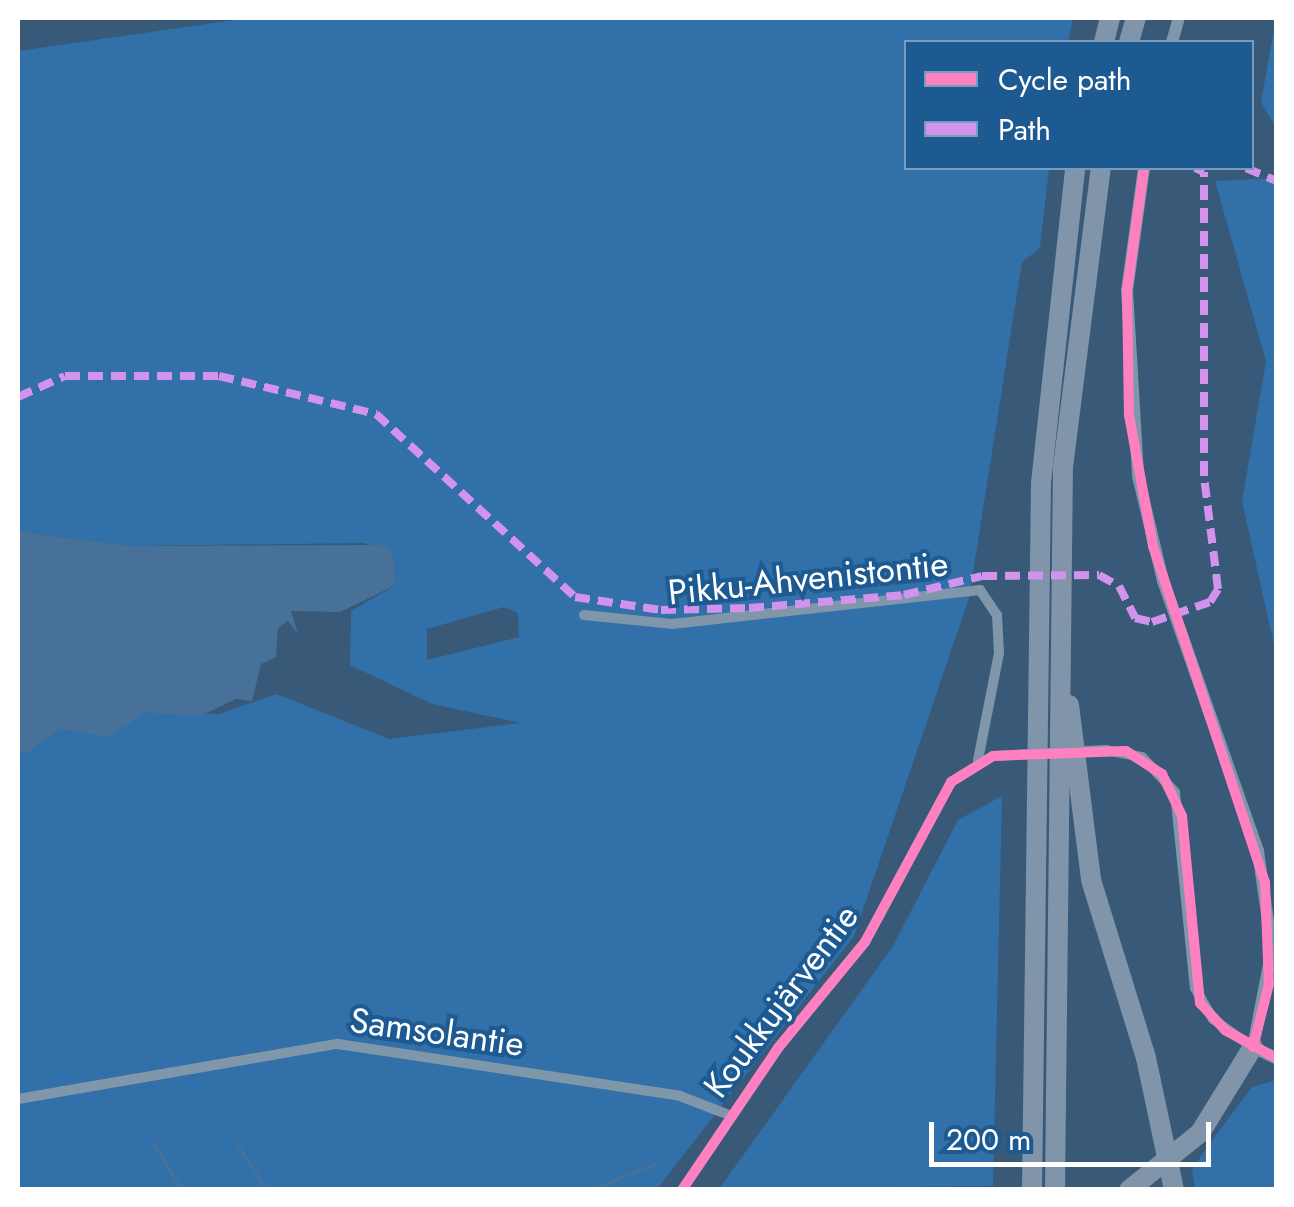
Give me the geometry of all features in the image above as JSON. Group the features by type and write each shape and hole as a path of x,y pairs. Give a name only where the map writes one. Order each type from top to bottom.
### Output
{"highway":[{"path":"1032,1190 1041,483 1075,170"},
{"path":"1055,1190 1060,618 1070,382 1101,170"},
{"path":"1060,618 1091,880 1172,1162 1174,1190"},
{"path":"1130,1190 1172,1162 1216,1115 1253,1047"}],"street":[{"path":"1144,170 1127,290 1129,415 1158,564 1265,882 1269,984 1253,1047"},
{"name":"Pikku-Ahvenistontie","path":"584,614 672,624 980,590 997,614 999,654 978,760"},
{"path":"978,760 1106,750 1142,757 1174,792 1195,988 1213,1020 1276,1058"},
{"name":"Koukkujärventie","path":"682,1190 729,1115 865,942 950,782 978,760"},
{"name":"Samsolantie","path":"18,1099 338,1044 680,1096 729,1115"}],"shaded area":[{"path":"248,18 1073,18 1068,40 904,40 904,170 1049,170 1040,248 1022,262 969,598 854,936 657,1189 18,1189 18,752 60,728 146,713 219,714 277,694 389,739 521,723 432,704 350,665 351,611 396,585 393,553 364,543 128,546 18,531 18,51","holes":["504,607 518,613 519,637 427,660 427,629"]},
{"path":"1276,18 1276,128 1261,102"},
{"path":"1276,178 1276,654 1242,501 1266,361 1215,181"},
{"path":"18,531 129,546 383,545 393,553 396,585 340,612 291,611 298,634 288,621 278,628 276,657 261,664 252,701 236,699 200,716 146,713 109,737 60,729 26,753 18,752"},
{"path":"1002,796 993,1186 719,1189 893,946 958,820"},
{"path":"1276,1080 1276,1189 1195,1189 1192,1170 1207,1147 1252,1087"}],"waterway":[{"path":"236,1142 267,1190"},
{"path":"155,1145 182,1190"},
{"path":"590,1190 655,1164"}],"marked path":[{"path":"18,397 65,376 219,376 376,414 575,597 661,610 749,608 904,595 982,576 1099,575 1119,586 1135,618 1152,622 1210,602 1218,589 1204,476 1204,172 1200,170"},
{"path":"1251,170 1276,181"}],"cycle path":[{"path":"1144,170 1127,290 1129,415 1153,546 1265,882 1269,984 1253,1047"},
{"path":"682,1190 778,1048 865,942 951,782 993,756 1126,751 1162,774 1182,816 1200,1003 1225,1030 1276,1058"}]}
